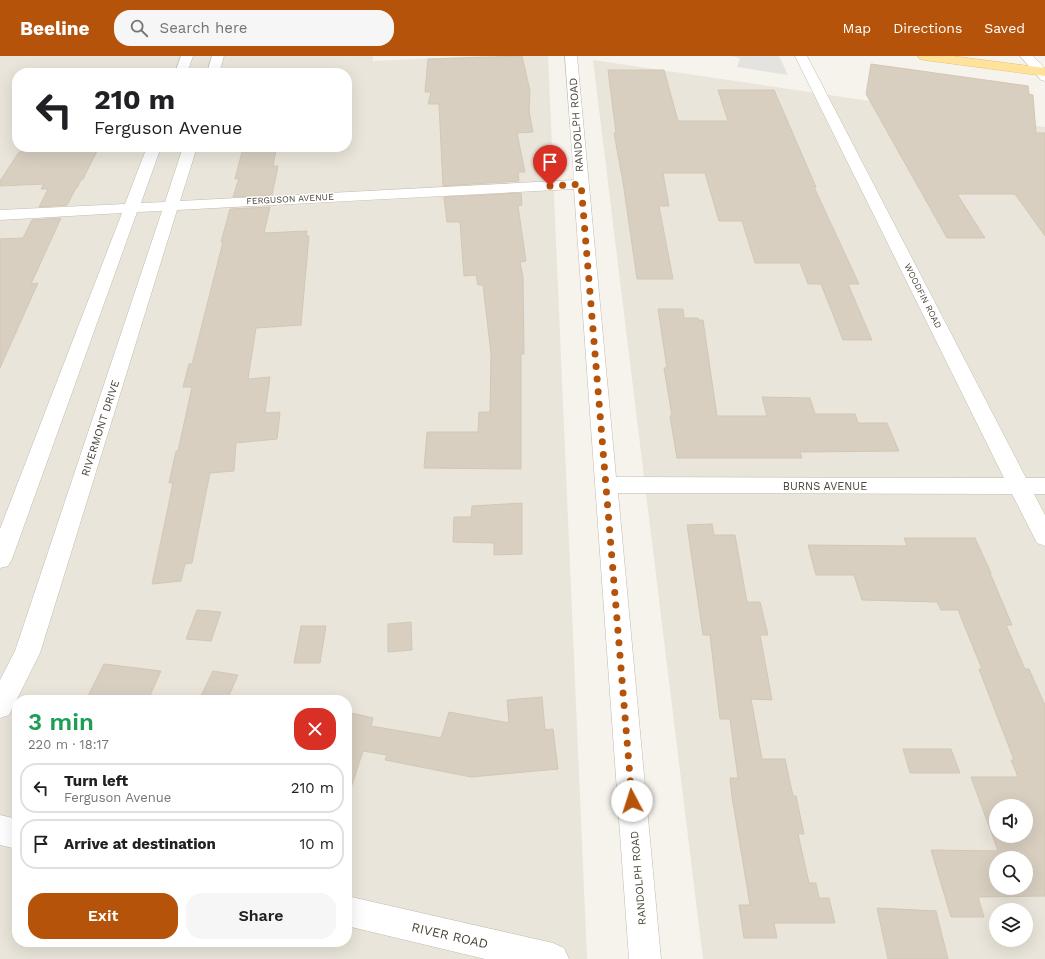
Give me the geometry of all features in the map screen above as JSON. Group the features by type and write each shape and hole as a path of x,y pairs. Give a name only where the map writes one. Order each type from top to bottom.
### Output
{"main road":[{"path":"924,56 1044,74"},
{"path":"1030,56 1045,58"}],"street":[{"path":"183,68 187,56"},
{"path":"214,68 218,56"},
{"name":"RANDOLPH ROAD","path":"571,56 645,959"},
{"name":"WOODFIN ROAD","path":"801,56 1045,537"},
{"path":"1026,56 1044,74"},
{"path":"0,559 152,152"},
{"name":"RIVERMONT DRIVE","path":"0,706 27,653 173,205 189,152"},
{"name":"FERGUSON AVENUE","path":"0,215 581,184"},
{"name":"BURNS AVENUE","path":"606,485 1045,486"},
{"path":"0,830 12,833"},
{"name":"RIVER ROAD","path":"352,912 553,959"}],"shaded area":[{"path":"0,56 373,56 373,61 478,56 548,56 587,959 0,959"},
{"path":"731,56 779,56 788,75 737,67 740,58"},
{"path":"593,60 1045,127 1045,959 703,959"}],"building":[{"path":"522,56 530,91 529,111 533,132 517,133 525,172 518,172 519,181 443,186 439,104 428,104 431,92 425,92 428,59"},
{"path":"871,64 1028,86 1029,94 1033,95 1036,133 1045,133 1045,236 1015,194 957,194 985,238 947,238 866,94"},
{"path":"608,70 664,70 678,121 728,121 718,90 774,90 816,187 814,187 859,284 848,284 872,340 843,340 821,284 808,284 800,263 755,263 742,221 719,221 705,173 663,173 669,206 659,206 673,279 637,279 623,182 614,133 616,133"},
{"path":"19,152 96,152 83,179 76,188 67,205 39,207 48,189 41,189 44,184 0,186 0,181"},
{"path":"242,152 276,152 273,166 278,166 272,195 233,197 239,178 235,179"},
{"path":"521,193 522,205 518,206 526,261 520,262 523,277 524,354 521,354 521,469 424,468 427,432 478,432 479,412 490,412 491,354 483,285 478,285 476,275 464,276 460,222 447,222 444,197"},
{"path":"270,207 264,233 307,231 306,236 309,236 301,325 256,328 248,379 270,377 265,413 280,412 277,439 236,443 234,471 210,473 192,563 185,564 181,581 152,584 173,483 169,483 176,451 178,451 192,387 183,387 189,364 192,364 230,209"},
{"path":"61,218 31,284 38,283 0,368 0,239 23,238 32,220"},
{"path":"658,309 683,309 684,318 698,318 698,320 703,320 717,416 767,416 762,397 810,398 815,414 855,414 858,423 887,423 899,451 800,452 802,458 677,458 670,416 672,416 664,368 667,368"},
{"path":"522,503 522,554 494,555 494,543 453,542 454,517 471,517 472,506"},
{"path":"712,524 714,535 735,535 747,602 760,602 768,635 760,635 772,700 751,699 762,759 785,759 793,796 796,796 804,834 798,834 809,883 816,883 819,898 829,898 835,923 774,923 777,938 744,938 739,905 750,905 732,797 730,778 738,778 730,719 720,719 710,635 703,635 687,525"},
{"path":"904,538 975,538 1012,625 1006,625 1025,669 1029,669 1045,705 1045,896 978,897 984,917 951,917 931,850 998,851 995,843 1033,843 1033,799 989,799 989,826 971,777 1018,777 1011,760 1014,760 979,669 982,669 958,610 941,610 937,602 862,600 854,575 816,575 808,545 907,546"},
{"path":"197,610 221,612 211,641 186,639"},
{"path":"411,622 412,650 388,652 388,624"},
{"path":"301,626 326,626 320,663 294,663"},
{"path":"104,664 161,671 150,695 88,695"},
{"path":"213,671 238,675 229,695 201,695"},
{"path":"542,697 545,730 553,729 558,769 471,777 385,760 387,755 363,751 352,785 352,713 373,718 371,726 441,738 449,712 509,723 507,700"},
{"path":"903,749 951,749 960,773 910,773"},
{"path":"877,908 936,911 948,959 888,959"}],"route":[{"path":"550,186 581,184 632,801"}]}
